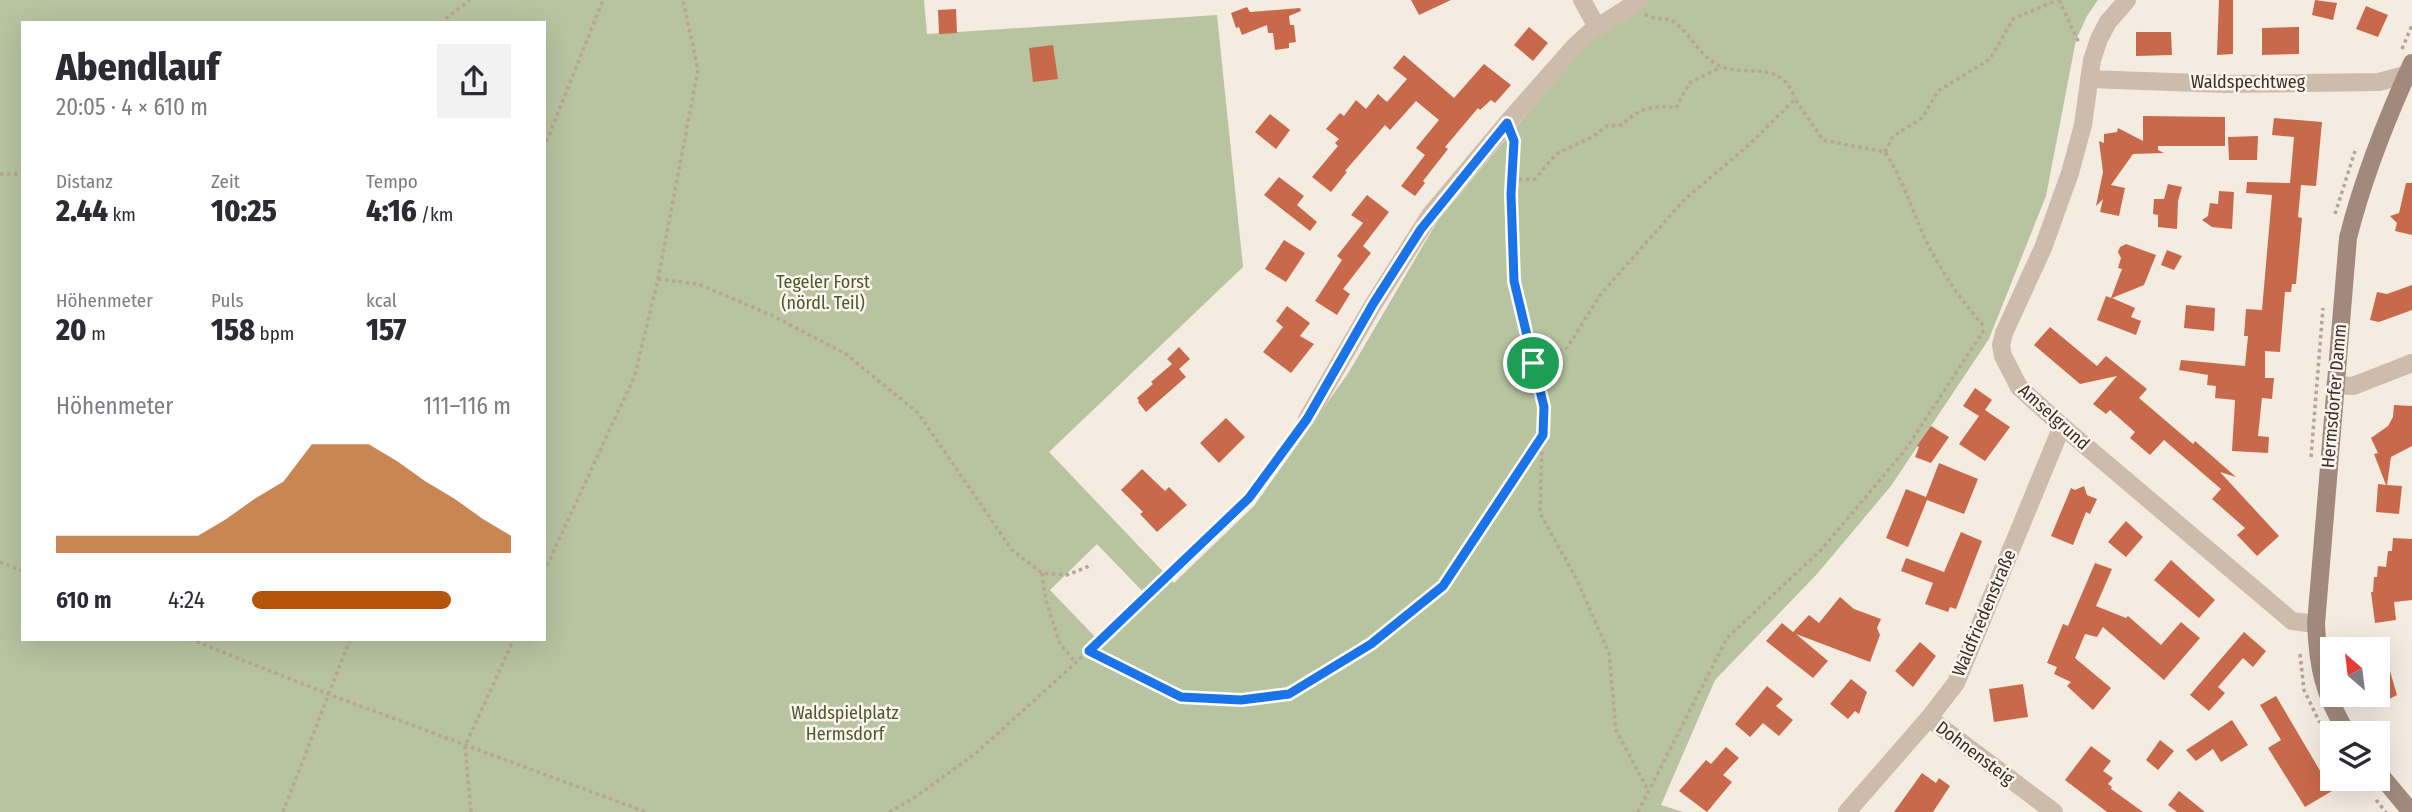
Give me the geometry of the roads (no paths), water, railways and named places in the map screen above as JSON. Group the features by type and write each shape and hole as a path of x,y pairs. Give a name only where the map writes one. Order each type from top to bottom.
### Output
{"main road":[{"name":"Hermsdorfer Damm","path":"2340,721 2323,683 2318,661 2316,624 2348,238 2372,158 2410,70"},
{"path":"2390,786 2412,812"}],"street":[{"path":"1582,0 1597,27"},
{"path":"2089,79 2092,60 2103,31 2127,0"},
{"path":"1307,419 1373,304 1430,215 1574,47 1597,27 1635,2"},
{"name":"Waldspechtweg","path":"2089,79 2225,84 2379,82 2410,70"},
{"name":"Amselgrund","path":"2089,79 2083,125 2070,173 2043,248 2004,333 2001,345 2003,356 2019,387 2062,426 2292,621 2316,624"},
{"path":"2335,385 2353,386 2412,363"},
{"name":"Waldfriedenstraße","path":"1847,812 1956,683 2062,426"},
{"name":"Dohnensteig","path":"1929,718 2054,812"}],"lane":[{"path":"1134,609 1249,498 1307,419"}],"park label":[{"name":"Tegeler Forst (nördl. Teil)","path":"823,292"},
{"name":"Waldspielplatz Hermsdorf","path":"845,723"}]}
